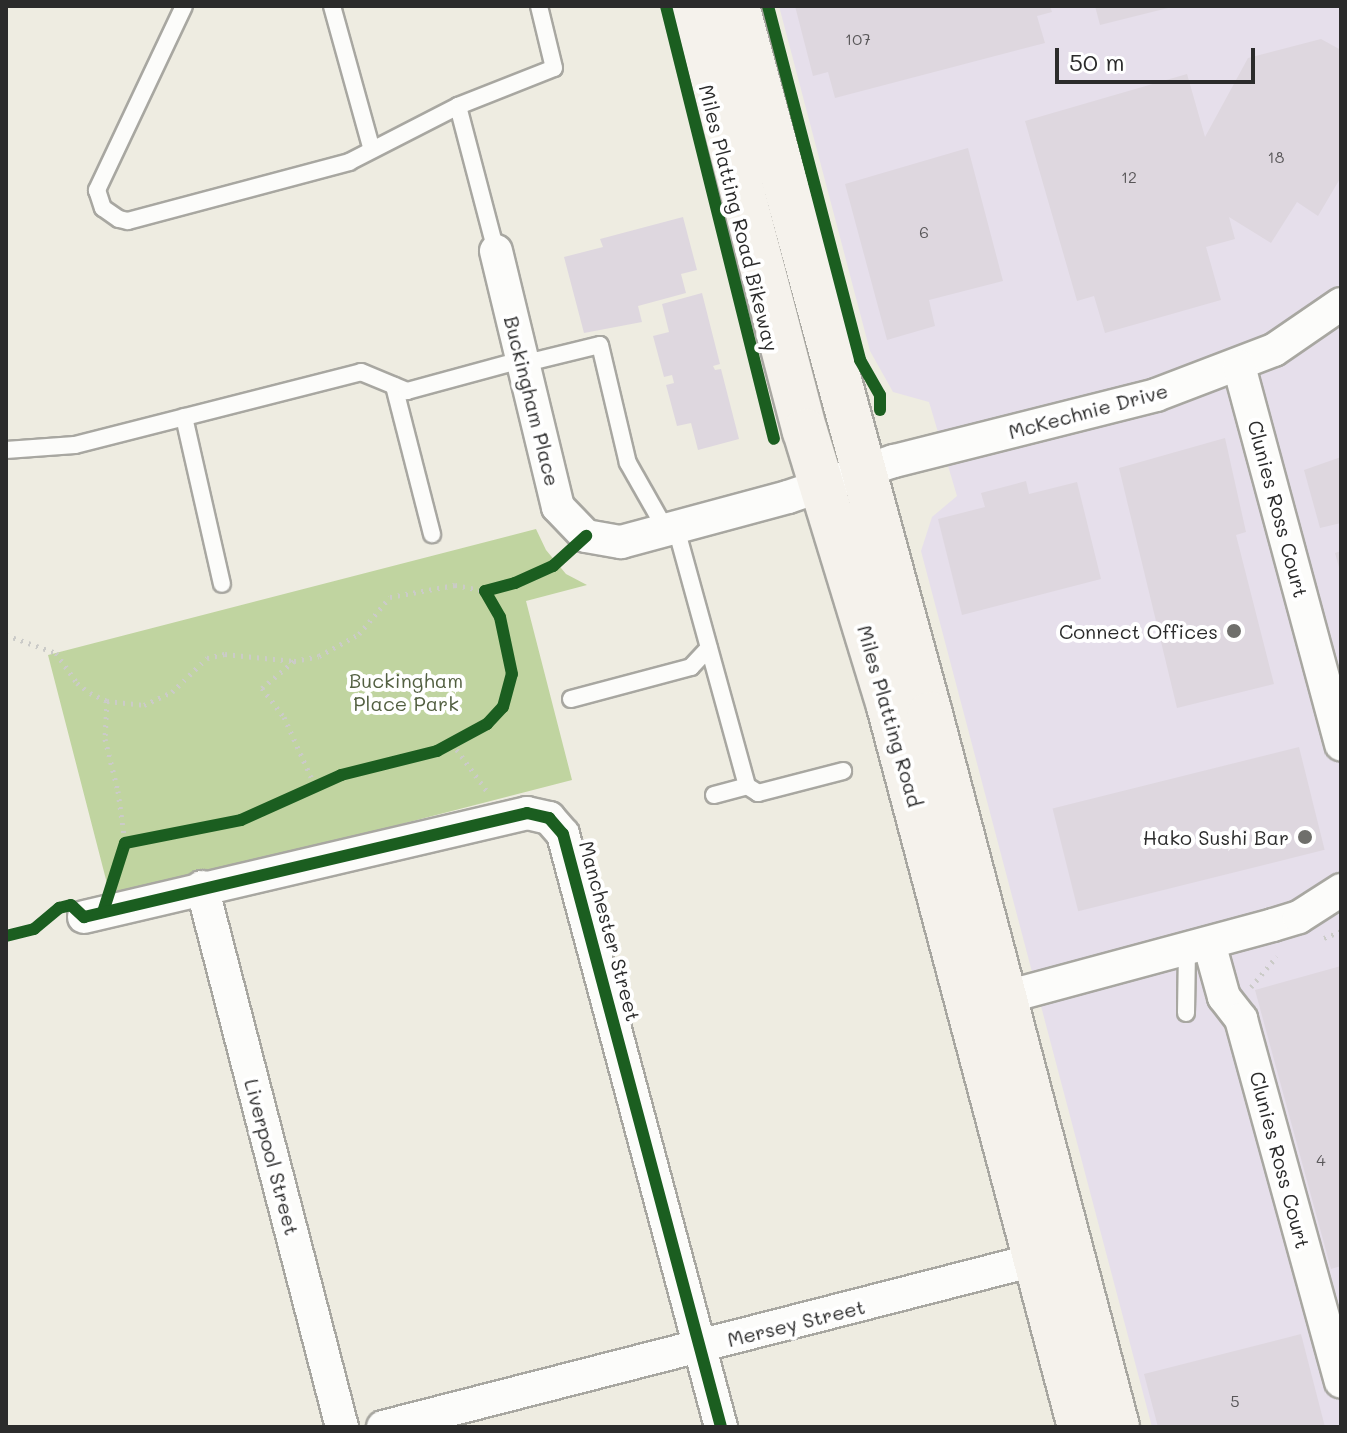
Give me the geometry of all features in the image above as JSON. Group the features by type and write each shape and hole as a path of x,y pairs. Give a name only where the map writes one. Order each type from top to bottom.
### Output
{"main road":[{"name":"Miles Platting Road","path":"694,6 711,81 821,486 889,706 987,1002"},
{"name":"Miles Platting Road","path":"737,6 865,473 987,1002 1052,1256 1080,1427"},
{"name":"Miles Platting Road","path":"1052,1256 1117,1427"}],"street":[{"name":"Buckingham Place","path":"496,251 558,507 586,536 621,542 821,486"},
{"name":"McKechnie Drive","path":"821,486 894,461 1156,395 1239,366 1274,350 1341,304"},
{"name":"Clunies Ross Court","path":"1239,366 1341,745"},
{"name":"Manchester Street","path":"84,917 527,813 549,818 563,834 721,1427"},
{"name":"Liverpool Street","path":"202,887 342,1427"},
{"path":"987,1002 1299,917 1341,890"},
{"name":"Clunies Ross Court","path":"1198,946 1224,997 1241,1019 1341,1381"},
{"name":"Mersey Street","path":"383,1427 1052,1256"}],"lane":[{"path":"184,6 97,190 103,208 128,221 349,162 458,106 554,68 539,6"},
{"path":"332,6 372,150"},
{"path":"458,106 496,251"},
{"path":"6,450 59,448 361,372 407,391 600,345 628,463 671,529 709,648 747,786 758,793 843,771"},
{"path":"394,386 432,534"},
{"path":"184,417 222,584"},
{"path":"571,699 691,667 709,648"},
{"path":"714,795 747,786"},
{"path":"1186,1013 1198,946"}],"path":[{"path":"6,635 56,653 77,683 107,701 144,705 161,700 193,668 216,656 294,661 319,656 359,634 390,597 455,585 485,591 500,587"},
{"path":"485,591 493,604"},
{"path":"294,661 262,688 284,717 322,783 302,792"},
{"path":"107,701 105,739 127,847"},
{"path":"437,751 458,740 504,818"},
{"path":"1314,942 1341,931"},
{"path":"1254,1000 1250,986 1273,957 1286,952"}],"shaded area":[{"path":"779,6 1341,6 1341,1427 1152,1427 921,551 932,517 957,496 929,402 893,392 870,351"}],"green space":[{"name":"Buckingham Place Park","path":"536,529 546,550 566,574 587,585 526,601 572,780 111,899 48,655"}],"building":[{"path":"795,6 1050,6 1052,12 1037,16 1045,43 835,98 828,72 813,76"},
{"path":"1095,6 1172,6 1172,7 1100,25"},
{"path":"1321,39 1341,50 1341,177 1318,216 1297,202 1271,243 1229,217 1235,239 1206,247 1221,300 1105,333 1094,296 1077,301 1025,121 1187,74 1205,137 1248,58"},
{"path":"968,148 1003,281 929,300 935,326 887,340 845,184"},
{"path":"683,217 697,270 681,274 686,293 638,306 642,322 584,333 564,257 603,247 600,239"},
{"path":"702,293 720,364 713,366 715,370 721,369 739,439 698,450 691,423 677,426 666,385 674,383 672,375 664,377 653,336 669,332 662,304"},
{"path":"1225,438 1246,532 1236,535 1274,684 1177,708 1119,468"},
{"path":"1341,457 1341,523 1320,528 1304,470"},
{"path":"1026,481 1029,494 1077,482 1101,579 962,615 938,519 985,507 981,493"},
{"path":"1341,551 1341,570 1340,571 1335,553"},
{"path":"1299,747 1325,850 1078,911 1053,808"},
{"path":"1341,966 1341,1266 1331,1269 1255,990"},
{"path":"1301,1334 1325,1427 1158,1427 1144,1374"}],"cycle path":[{"name":"Miles Platting Road Bikeway","path":"666,6 774,439"},
{"path":"768,6 860,360 880,395 880,410"},
{"path":"103,912 125,843 241,820 341,775 437,751 487,724 503,707 512,674 500,617 485,591 515,583 553,566 586,536"},
{"path":"6,936 34,929 59,908 71,905 84,917 527,813 549,818 563,834 721,1427"}],"place":[{"name":"Connect Offices","path":"1234,631"},
{"name":"Hako Sushi Bar","path":"1305,837"}]}
